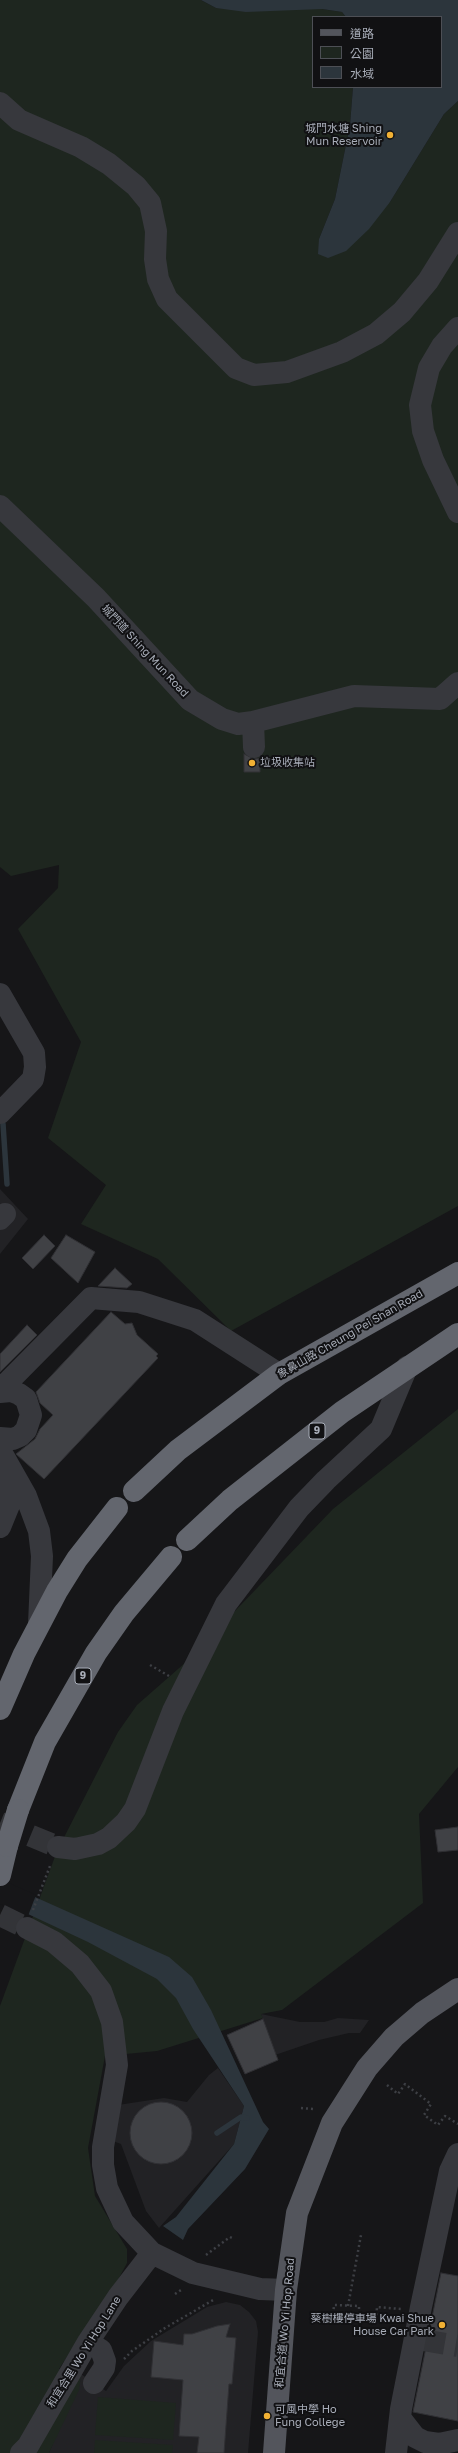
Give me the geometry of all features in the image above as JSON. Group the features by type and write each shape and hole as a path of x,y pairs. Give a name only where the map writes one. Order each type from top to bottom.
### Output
{"highway":[{"name":"象鼻山路 Cheung Pei Shan Road","path":"134,1491 178,1450 279,1374 458,1273"},
{"name":"9","path":"187,1540 224,1505 275,1463 342,1412 458,1334"},
{"path":"0,1709 39,1624 77,1559 117,1508"},
{"name":"9","path":"0,1875 18,1810 45,1742 96,1653 124,1613 171,1557"}],"main road":[{"name":"和宜合道 Wo Yi Hop Road","path":"274,2453 286,2290 297,2213 332,2123 367,2068 394,2037 422,2012 458,1989"}],"street":[{"path":"0,103 19,120 81,147 109,164 136,186 150,203 156,231 154,259 158,279 167,299 236,368 254,376 287,372 342,352 376,334 402,312 428,280 458,233"},
{"path":"458,328 442,346 429,368 420,405 423,431 433,460 458,512"},
{"name":"城門道 Shing Mun Road","path":"0,506 96,598 190,700 222,720 238,724 253,722 354,696 440,700 458,683"},
{"path":"253,722 254,747"},
{"path":"0,994 34,1053 35,1067 33,1079 0,1113"},
{"path":"0,1391 92,1298 139,1302 195,1320 279,1374"},
{"path":"58,1847 75,1849 98,1844 109,1838 126,1822 135,1809 154,1754 173,1711 226,1604 299,1508 326,1480 381,1429 407,1367"},
{"path":"0,1391 12,1391 26,1399 31,1414 26,1430 20,1436 13,1439 0,1438"},
{"path":"0,1450 26,1496 39,1531 42,1556 39,1624"},
{"path":"0,1527 11,1500 11,1471"},
{"path":"27,1928 54,1942 80,1964 103,1997 112,2022 117,2065 103,2147 107,2188 123,2222 152,2253 193,2273 260,2289 286,2290"},
{"path":"396,2453 401,2409 419,2340 450,2171 458,2154"},
{"name":"和宜合里 Wo Yi Hop Lane","path":"21,2453 28,2446 88,2342 118,2297 152,2253"},
{"path":"88,2342 102,2350 105,2362 104,2368 94,2384"},
{"path":"401,2419 415,2437 425,2442 439,2444 458,2440"}],"path":[{"path":"38,1898 58,1847"},
{"path":"387,2085 398,2094 405,2084 431,2104 424,2115 438,2125 445,2116 458,2124"},
{"path":"301,2108 313,2110"},
{"path":"348,2306 361,2235"},
{"path":"206,2255 230,2237 234,2239"},
{"path":"120,2364 132,2351 165,2328 213,2300 221,2298"},
{"path":"311,2316 333,2317 334,2304 359,2306 359,2319 376,2321 377,2307 402,2310 401,2317"}],"shaded area":[{"path":"0,1189 28,1219 0,1254"},
{"path":"261,2014 300,2022 324,2022 338,2018 369,2020 360,2033 349,2033 319,2040 275,2054"},
{"path":"218,2068 244,2106 234,2144 159,2228 146,2211 121,2144 110,2140 118,2105 164,2098 187,2102 209,2075"},
{"path":"226,2302 240,2305 249,2312 256,2321 258,2332 248,2453 49,2453 81,2374 106,2391 124,2366 151,2341 207,2307"}],"green space":[{"path":"0,0 201,0 216,8 322,9 342,12 345,16 312,16 312,88 353,88 350,125 335,199 319,239 390,202 444,114 458,101 458,1206 231,1331 158,1259 81,1224 106,1185 48,1138 81,1042 18,929 58,888 59,865 11,876 0,867"},
{"path":"458,1409 458,1767 419,1814 423,1903 282,2010 261,2014 263,2018 157,2051 105,2056 88,2148 95,2196 127,2249 127,2263 119,2278 59,2369 81,2374 79,2390 49,2453 0,2453 0,2006 57,1851 118,1732 137,1705 186,1662 333,1509"},
{"path":"98,2397 176,2403 173,2440 95,2435"},
{"path":"95,2440 173,2445 172,2453 94,2453"}],"water":[{"name":"城門水塘 Shing Mun Reservoir","path":"201,0 458,0 458,101 444,114 390,202 369,229 346,251 328,258 318,254 319,239 335,199 350,125 353,88 442,88 442,16 345,16 342,12 322,9 246,12 216,8"},
{"path":"35,1897 169,1957 192,1977 211,2010 263,2122 269,2129 245,2169 188,2229 183,2240 163,2226 176,2217 234,2144 244,2106 193,2029 176,1998 157,1979 88,1942 0,1901"}],"pier":[{"path":"0,1879 36,1895 28,1916 0,1904"}],"building":[{"name":"垃圾收集站","path":"244,754 254,759 260,758 260,772 244,772"},
{"path":"44,1235 55,1246 33,1269 22,1258"},
{"path":"66,1235 95,1252 78,1283 51,1258"},
{"path":"115,1268 132,1284 127,1288 98,1286"},
{"path":"111,1312 125,1324 132,1323 137,1335 158,1354 156,1356 158,1358 44,1479 16,1454 35,1439 40,1429 53,1415 40,1403 36,1392"},
{"path":"27,1325 37,1335 0,1372 0,1354"},
{"path":"458,1827 458,1850 438,1852 435,1830"},
{"path":"263,2019 278,2060 245,2074 227,2035"},
{"path":"161,2102 173,2104 183,2111 190,2121 192,2133 190,2145 183,2155 173,2162 161,2164 149,2162 139,2155 132,2145 130,2133 132,2121 139,2111 149,2104"},
{"name":"葵樹樓停車場 Kwai Shue House Car Park","path":"441,2273 458,2276 458,2421 413,2412"},
{"path":"230,2324 226,2337 236,2338 232,2384 229,2384 224,2453 197,2453 199,2437 179,2436 183,2380 151,2377 154,2341 183,2345 184,2334 192,2334 217,2326"}],"waterway":[{"path":"3,1124 7,1184"},
{"path":"217,2133 241,2117 247,2118"}],"tunnel":[{"path":"0,1823 58,1847"},
{"path":"0,1915 27,1928"},
{"path":"423,2340 458,2346"}],"place":[{"name":"城門水塘 Shing Mun Reservoir","path":"390,135"},
{"name":"垃圾收集站","path":"252,763"},
{"name":"葵樹樓停車場 Kwai Shue House Car Park","path":"442,2325"},
{"name":"可風中學 Ho Fung College","path":"267,2416"}]}
